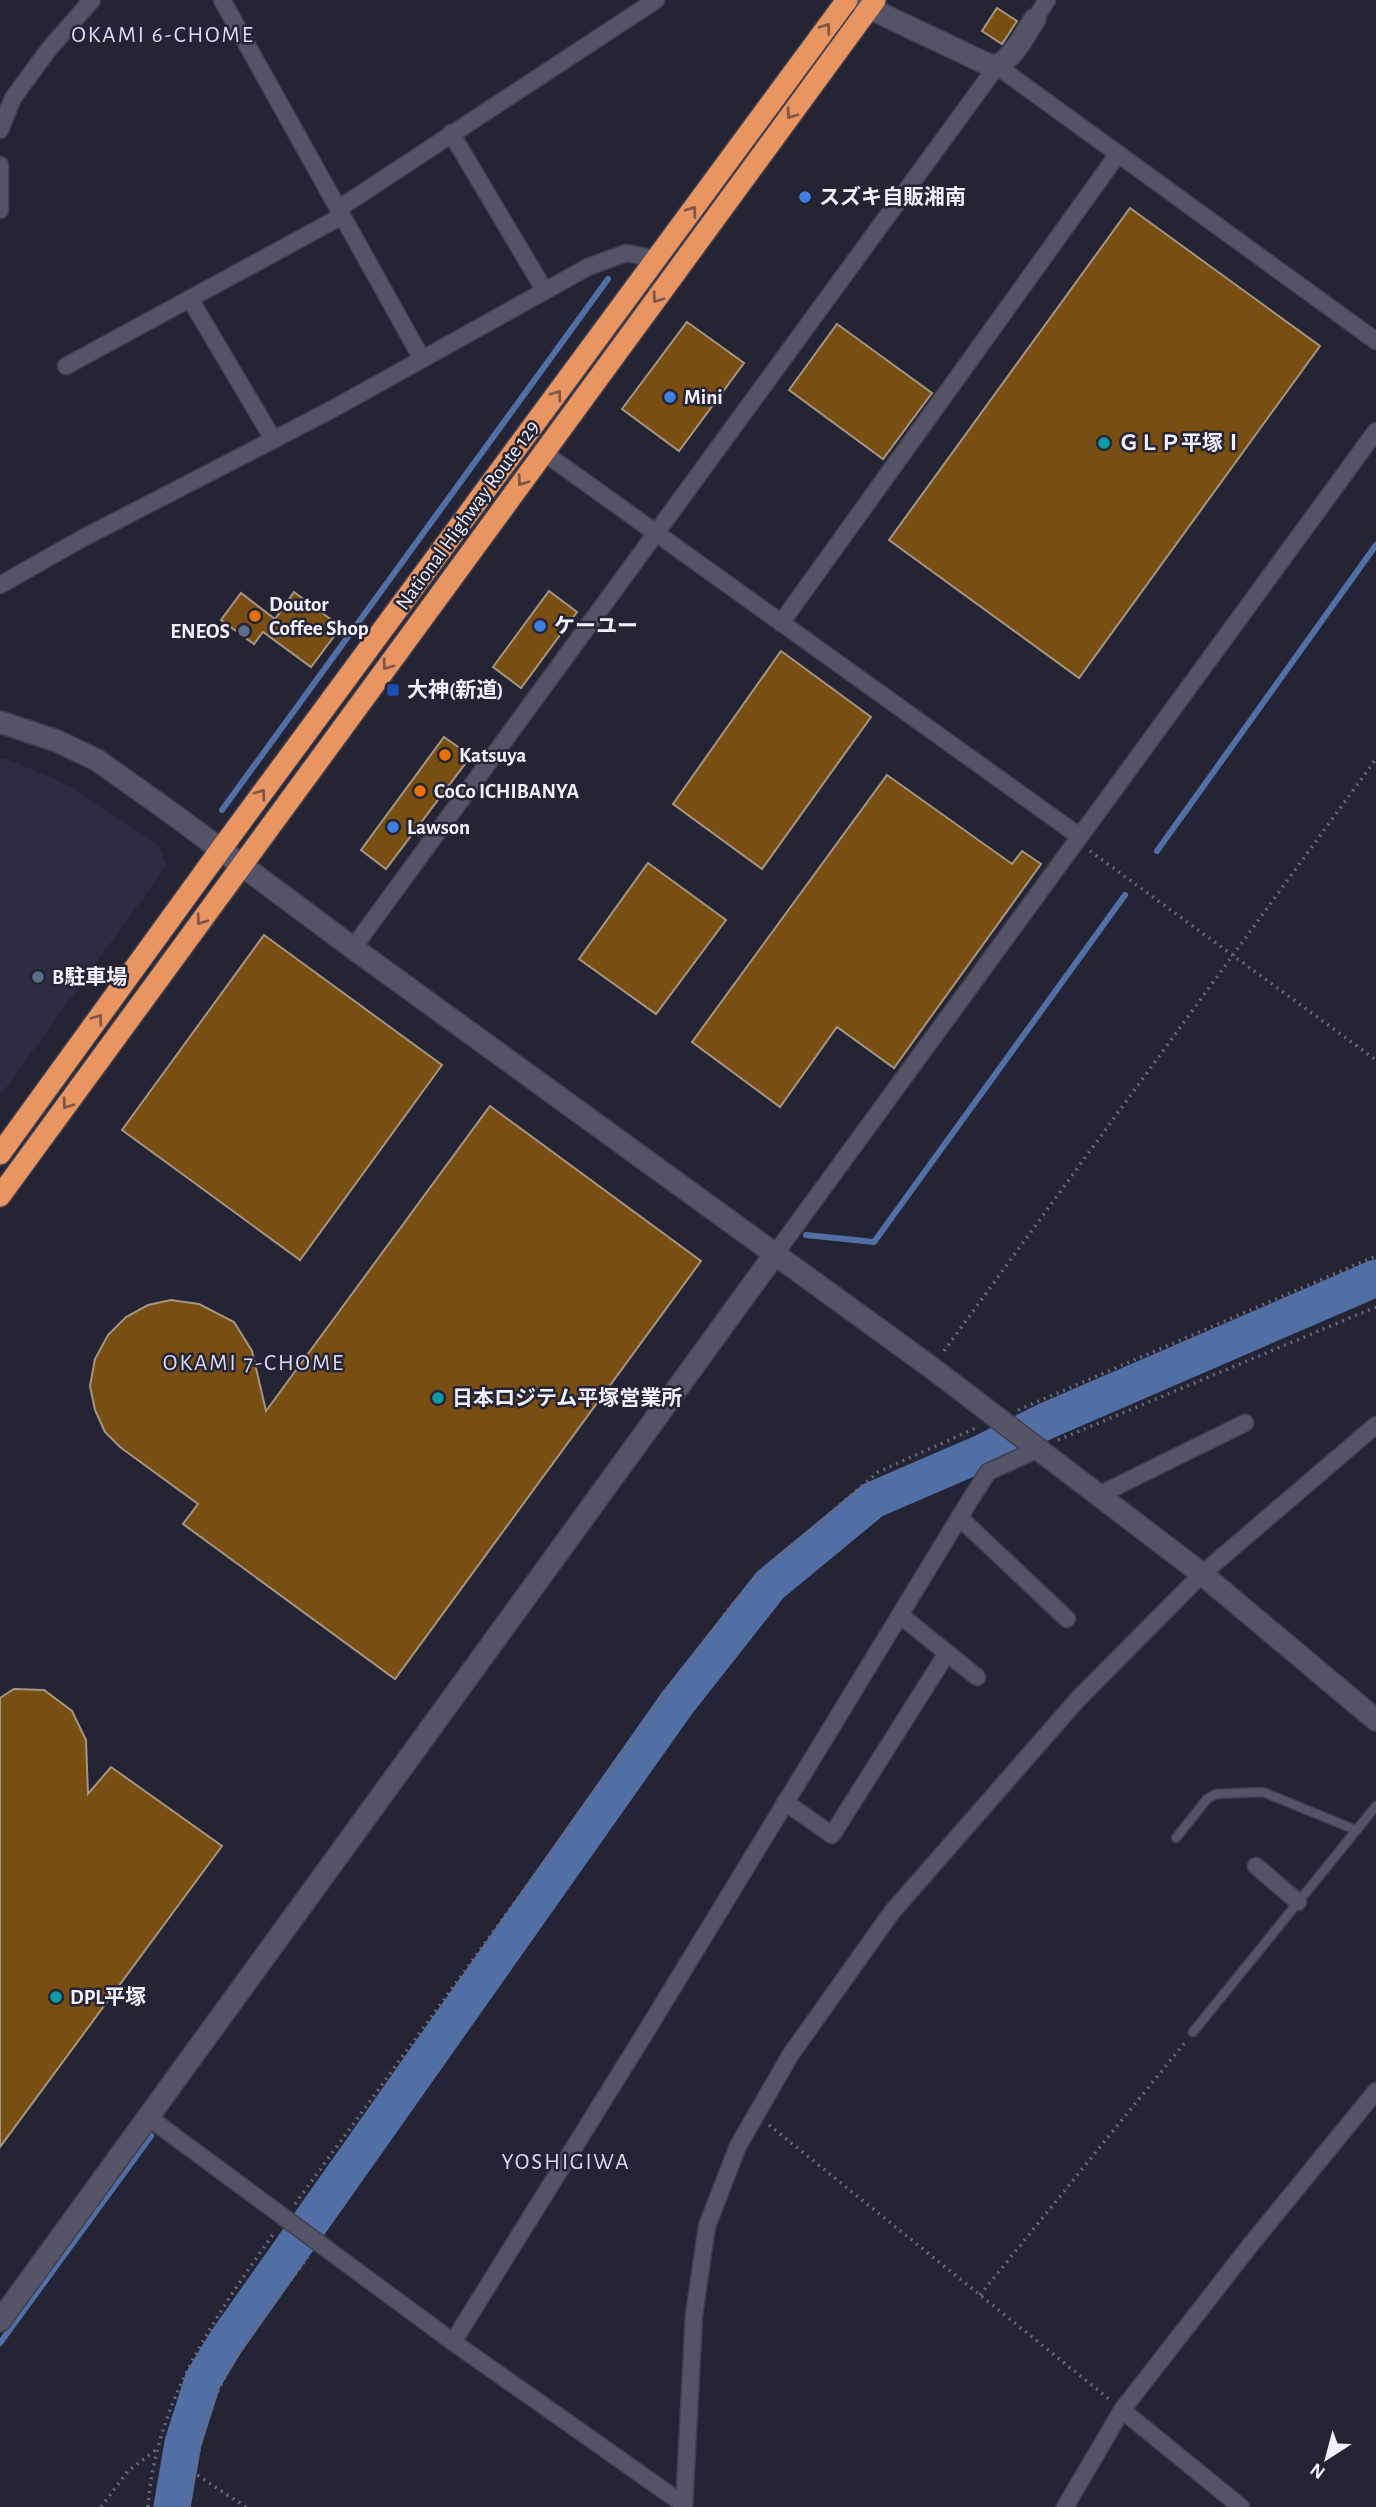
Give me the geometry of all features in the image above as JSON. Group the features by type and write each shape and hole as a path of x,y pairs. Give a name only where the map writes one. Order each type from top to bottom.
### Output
{"highway":[{"name":"National Highway Route 129","path":"0,1154 221,849 847,0"},
{"name":"National Highway Route 129","path":"0,1196 868,3"}],"street":[{"path":"0,130 13,98 49,49 92,0"},
{"path":"222,0 422,359"},
{"path":"66,366 190,299 340,212 451,133 656,0"},
{"path":"353,948 997,66 1012,54 1048,0"},
{"path":"868,3 986,64 997,66 1376,341"},
{"path":"451,133 545,291"},
{"path":"781,623 1118,154"},
{"path":"0,165 0,211"},
{"path":"0,585 588,267 626,253 656,259"},
{"path":"190,299 273,439"},
{"path":"0,2321 1077,838 1376,431"},
{"path":"543,452 1077,838"},
{"path":"0,722 57,741 97,760 221,849 353,948 932,1368 1202,1574 1376,1720"},
{"path":"1099,1495 1245,1423"},
{"path":"683,2506 694,2315 707,2226 738,2146 791,2054 892,1912 1078,1699 1202,1574 1376,1425"},
{"path":"453,2342 640,2042 988,1472 1035,1448"},
{"path":"959,1517 1066,1619"},
{"path":"900,1615 977,1677"},
{"path":"785,1802 832,1835 947,1653"},
{"path":"1255,1866 1298,1902"},
{"path":"1065,2507 1122,2410 1252,2243 1376,2091"},
{"path":"148,2117 453,2342 683,2506"},
{"path":"1122,2410 1241,2507"}],"lane":[{"path":"1176,1838 1207,1799 1216,1794 1263,1792 1356,1830"},
{"path":"1193,2032 1376,1806"}],"path":[{"path":"932,1368 1376,759"},
{"path":"1077,838 1376,1060"},
{"path":"148,2507 165,2426 194,2355 227,2300 289,2220 730,1607 775,1561 878,1472 1001,1421 1376,1256"},
{"path":"1035,1448 1376,1307"},
{"path":"980,2295 1193,2032"},
{"path":"756,2115 1122,2410"},
{"path":"189,2507 194,2473 210,2411 222,2382 316,2240"},
{"path":"101,2507 128,2471 159,2448"},
{"path":"194,2473 246,2507"}],"shaded area":[{"name":"B駐車場","path":"0,758 72,787 159,846 166,866 0,1096"}],"building":[{"path":"997,8 1017,21 1002,44 982,31"},
{"name":"ＧＬＰ平塚Ⅰ","path":"1130,208 1320,346 1079,678 889,540"},
{"path":"687,322 744,363 679,451 622,409"},
{"path":"837,324 932,393 883,459 789,390"},
{"path":"549,591 577,612 521,688 493,667"},
{"path":"294,592 341,627 311,667 263,632 254,644 221,620 241,593 275,619"},
{"path":"781,651 871,717 762,869 673,804"},
{"path":"444,737 471,756 386,869 361,850"},
{"path":"887,775 1012,864 1022,851 1041,864 894,1068 837,1027 780,1107 692,1042"},
{"path":"648,863 726,920 656,1014 579,959"},
{"path":"264,935 442,1065 300,1260 122,1130"},
{"name":"日本ロジテム平塚営業所","path":"490,1106 701,1261 395,1679 183,1524 198,1504 120,1447 105,1432 95,1410 90,1386 95,1359 108,1335 126,1317 148,1305 171,1300 199,1304 234,1322 252,1351 266,1411"},
{"name":"DPL平塚","path":"14,1689 44,1690 72,1711 86,1740 88,1794 111,1767 222,1846 0,2147 0,1698"}],"waterway":[{"path":"222,810 608,279"},
{"path":"1157,851 1376,545"},
{"path":"806,1235 874,1242 1125,895"},
{"path":"172,2507 183,2443 203,2380 226,2342 677,1703 770,1585 873,1500 982,1453 1046,1421 1376,1278"},
{"path":"0,2343 151,2136"}],"place":[{"name":"スズキ自販湘南","path":"805,197"},
{"name":"Mini","path":"670,397"},
{"name":"ＧＬＰ平塚Ⅰ","path":"1104,443"},
{"name":"Doutor Coffee Shop","path":"255,616"},
{"name":"ケーユー","path":"540,626"},
{"name":"ENEOS","path":"244,631"},
{"name":"大神(新道)","path":"393,690"},
{"name":"Katsuya","path":"445,755"},
{"name":"CoCo ICHIBANYA","path":"420,791"},
{"name":"Lawson","path":"393,827"},
{"name":"B駐車場","path":"38,977"},
{"name":"日本ロジテム平塚営業所","path":"438,1398"},
{"name":"DPL平塚","path":"56,1997"}],"district":[{"name":"OKAMI 6-CHOME","path":"163,34"},
{"name":"OKAMI 7-CHOME","path":"254,1362"},
{"name":"YOSHIGIWA","path":"566,2161"}]}
